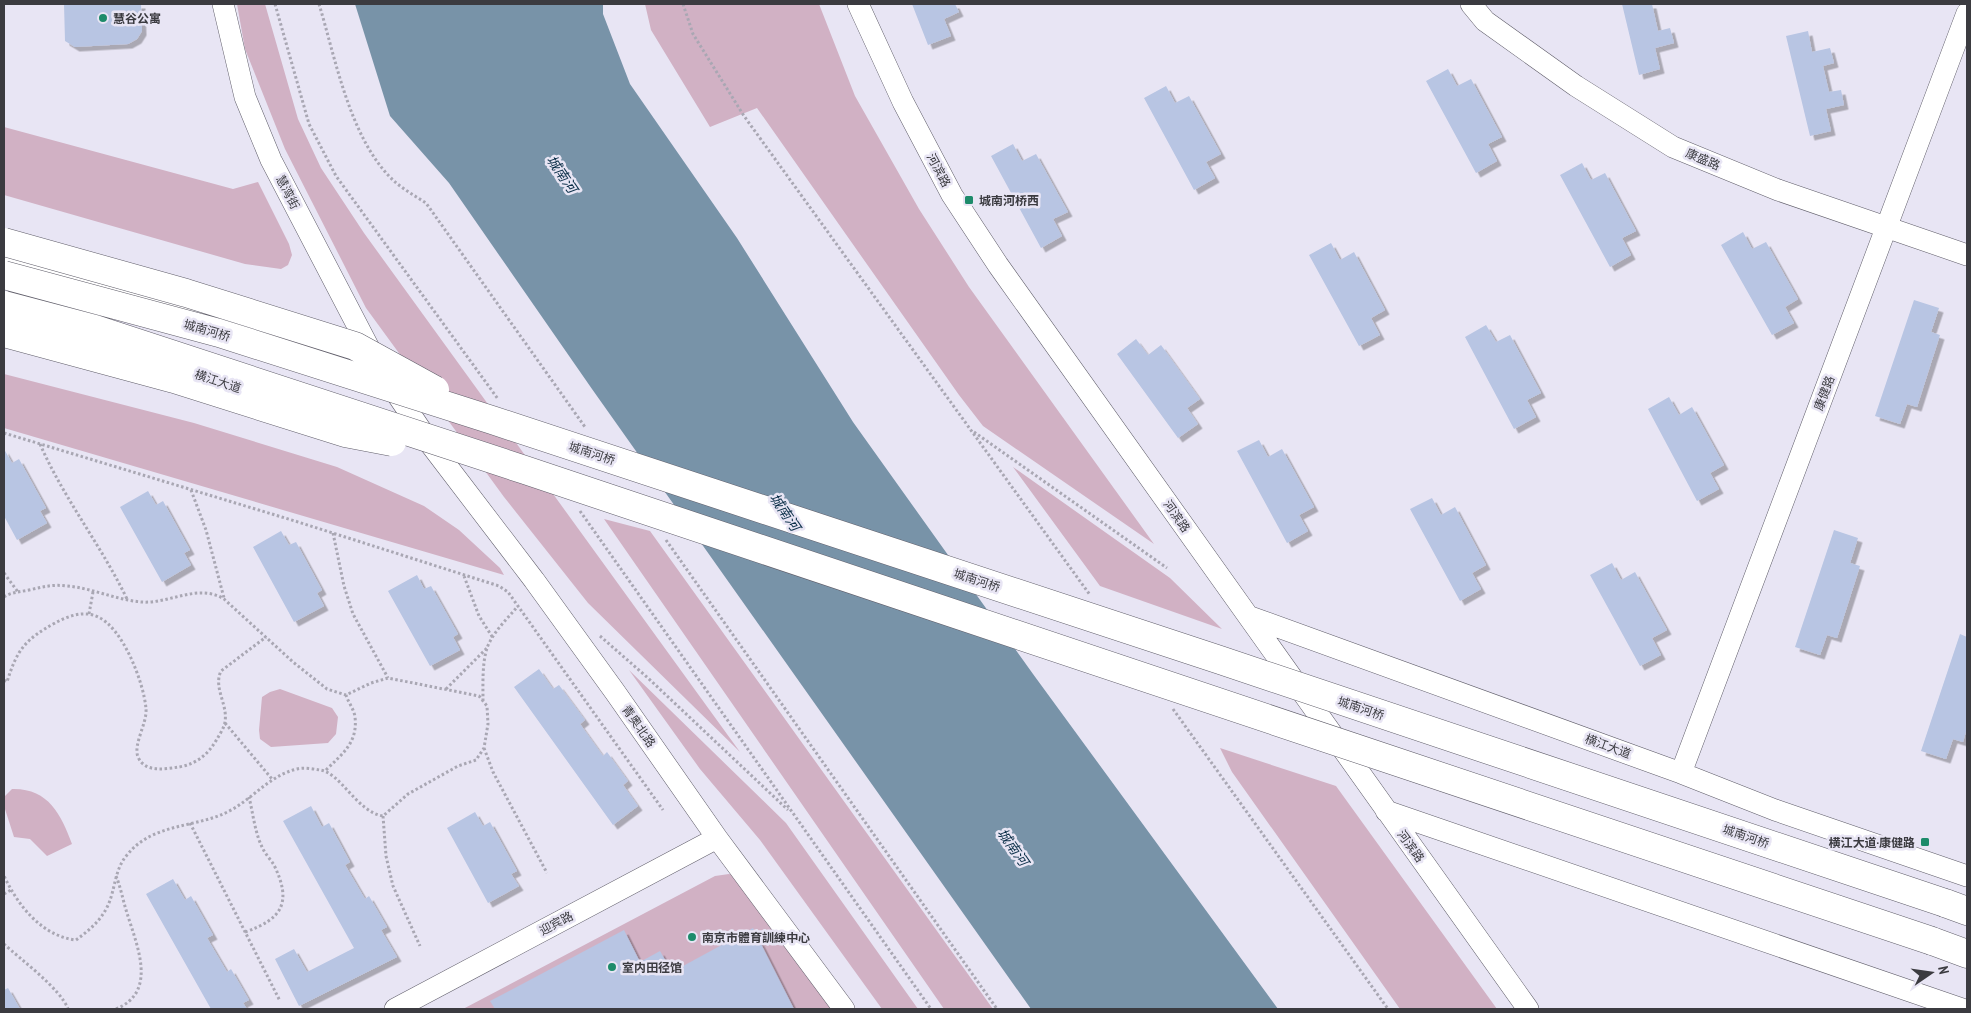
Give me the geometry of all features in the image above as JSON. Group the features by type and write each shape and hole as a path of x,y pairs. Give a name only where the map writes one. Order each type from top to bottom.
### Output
{"highway":[{"path":"4,242 186,293 355,346 492,420"},
{"name":"城南河桥","path":"4,276 219,333 492,420 1239,666 1956,907"},
{"path":"4,305 95,329 525,470 1967,954"},
{"path":"4,333 174,379 345,432 525,470"}],"street":[{"name":"慧湾街","path":"223,4 245,97 264,142 380,369 431,445"},
{"name":"河滨路","path":"858,4 903,102 952,195 998,265 1528,1009"},
{"name":"康盛路","path":"1471,4 1485,21 1569,81 1673,147 1778,190 1967,255"},
{"name":"康健路","path":"1681,773 1967,13"},
{"path":"4,258 151,297 380,369"},
{"name":"横江大道","path":"4,320 155,361 268,398 431,445"},
{"name":"青奥北路","path":"431,445 586,652 717,838 844,1009"},
{"name":"横江大道","path":"1248,616 1681,773 1775,810 1967,876"},
{"path":"1386,811 1962,1009"},
{"name":"迎宾路","path":"395,1009 717,838"}],"path":[{"path":"683,4 693,34 744,116 1093,599"},
{"path":"972,430 1167,568"},
{"path":"4,433 333,533 498,586 508,592 663,810"},
{"path":"39,443 71,505 113,569 128,600"},
{"path":"191,490 206,530 224,599"},
{"path":"333,533 344,586 353,614 388,678"},
{"path":"4,573 18,592"},
{"path":"464,576 479,616 493,638"},
{"path":"4,598 18,592 47,585 67,586 143,602 183,595 205,593 218,595 327,688 346,695 371,682 388,678 479,696 487,706 488,724 484,748 476,760 458,766 408,794 383,816 376,815 365,807 326,770 299,768 272,780 233,809 208,821 176,826 153,834 139,843 119,865 106,910 90,929 76,940 63,939 43,928 22,907 10,890 4,876"},
{"path":"89,614 93,592"},
{"path":"483,701 484,668 488,648 499,628 518,606"},
{"path":"4,680 7,682 13,661 28,640 66,617 89,614 100,618 117,634 140,681 146,708 146,719 137,746 138,756 143,764 150,768 167,769 199,761 217,741 225,722"},
{"path":"598,635 648,678 794,815 931,1009"},
{"path":"266,637 221,671 217,679 225,722 272,780"},
{"path":"446,689 488,648"},
{"path":"326,770 352,743 355,715 346,695"},
{"path":"1168,704 1388,1009"},
{"path":"484,748 493,772 546,873"},
{"path":"245,932 261,927 279,914 283,903 282,887 273,864 262,849 249,797"},
{"path":"383,816 386,856 393,886 420,946"},
{"path":"190,823 280,1001"},
{"path":"116,875 142,965 140,988 128,1004 116,1009"},
{"path":"4,894 10,890"},
{"path":"4,944 52,987 68,1009"}],"shaded area":[{"path":"237,4 265,4 298,119 321,168 364,233 740,752 588,603 504,497 366,308 285,149 245,49"},
{"path":"645,4 819,4 855,96 919,209 969,287 1154,544 983,426 959,395 757,108 710,127 651,30"},
{"path":"4,127 233,189 258,182 289,244 292,255 288,265 281,269 245,264 4,195"},
{"path":"4,374 194,423 337,467 424,506 459,530 500,568 504,575 4,428"},
{"path":"1013,467 1170,578 1222,629 1100,586"},
{"path":"604,519 650,531 993,1009 944,1009"},
{"path":"629,670 786,823 918,1009 882,1009 760,840 700,769"},
{"path":"280,689 332,708 338,717 336,734 328,743 271,747 260,739 262,697"},
{"path":"1220,748 1336,786 1497,1009 1400,1009 1232,772"},
{"path":"12,789 35,793 44,798 58,813 72,844 47,856 30,839 14,837 4,806 4,797"},
{"name":"南京市體育訓練中心","path":"729,874 740,877 836,1009 463,1009 715,876"}],"water":[{"name":"城南河","path":"355,4 603,4 603,14 630,84 737,238 853,422 1033,674 1278,1009 1031,1009 592,389 449,183 390,116"}],"building":[{"name":"慧谷公寓","path":"64,4 141,4 142,31 137,39 128,44 75,47 65,41"},
{"path":"912,4 955,4 959,12 944,19 951,36 928,45"},
{"path":"1622,4 1652,4 1658,31 1670,28 1674,43 1655,48 1660,69 1639,75"},
{"path":"1808,31 1812,52 1830,48 1834,63 1823,66 1829,92 1841,90 1844,105 1826,109 1831,131 1810,136 1786,36"},
{"path":"1448,69 1457,86 1471,79 1502,137 1488,144 1497,161 1476,173 1426,81"},
{"path":"1166,86 1175,103 1189,96 1221,154 1206,162 1215,178 1194,190 1144,98"},
{"path":"1013,144 1022,161 1036,154 1068,212 1053,219 1062,236 1041,248 991,156"},
{"path":"1582,163 1591,180 1605,173 1636,231 1622,238 1631,255 1610,267 1560,175"},
{"path":"1743,232 1752,249 1766,242 1798,299 1785,307 1794,323 1772,335 1721,245"},
{"path":"1331,243 1340,260 1354,252 1385,310 1371,318 1380,335 1359,346 1309,255"},
{"path":"1914,300 1939,308 1931,332 1940,335 1917,407 1907,404 1900,424 1875,416"},
{"path":"1486,325 1496,342 1510,335 1541,393 1527,400 1536,417 1514,429 1465,337"},
{"path":"1136,339 1148,355 1161,345 1200,399 1187,408 1198,424 1178,438 1117,354"},
{"path":"1669,397 1679,415 1692,407 1724,465 1710,473 1719,489 1697,501 1648,409"},
{"path":"1259,440 1268,457 1282,449 1314,507 1299,515 1308,531 1287,543 1237,451"},
{"path":"4,449 12,463 19,459 46,508 40,511 47,523 17,540 4,516"},
{"path":"148,491 156,505 163,501 190,550 184,553 191,565 162,582 120,507"},
{"path":"1432,498 1441,515 1455,507 1486,565 1472,573 1481,589 1460,601 1410,509"},
{"path":"1834,530 1858,538 1850,563 1860,566 1837,638 1827,635 1820,655 1795,647"},
{"path":"281,531 289,545 296,542 322,590 317,593 324,606 294,622 253,547"},
{"path":"1612,563 1621,580 1635,572 1667,630 1652,638 1661,655 1640,666 1590,575"},
{"path":"417,575 424,589 431,586 458,634 453,637 460,650 430,666 388,591"},
{"path":"1960,634 1967,637 1967,728 1963,742 1953,739 1946,759 1921,751"},
{"path":"539,669 553,689 559,685 585,720 580,724 603,756 607,752 628,781 623,785 638,806 613,825 514,687"},
{"path":"311,806 322,827 329,823 350,862 345,865 365,899 369,896 387,927 381,930 397,957 299,1006 275,959 294,949 307,972 354,948 283,821"},
{"path":"475,812 483,826 490,822 517,871 511,874 519,886 488,903 447,828"},
{"path":"173,879 185,900 191,896 213,935 207,938 227,972 231,969 249,1000 243,1003 247,1009 211,1009 146,894"},
{"name":"室内田径馆","path":"753,928 794,1009 495,1009 490,1001 624,930 640,962 660,951 672,972"},
{"path":"8,988 20,1009 4,1009 4,990"}],"place":[{"name":"慧谷公寓","path":"103,18"},
{"name":"城南河桥西","path":"969,200"},
{"name":"横江大道·康健路","path":"1925,842"},
{"name":"南京市體育訓練中心","path":"692,937"},
{"name":"室内田径馆","path":"612,967"}]}
